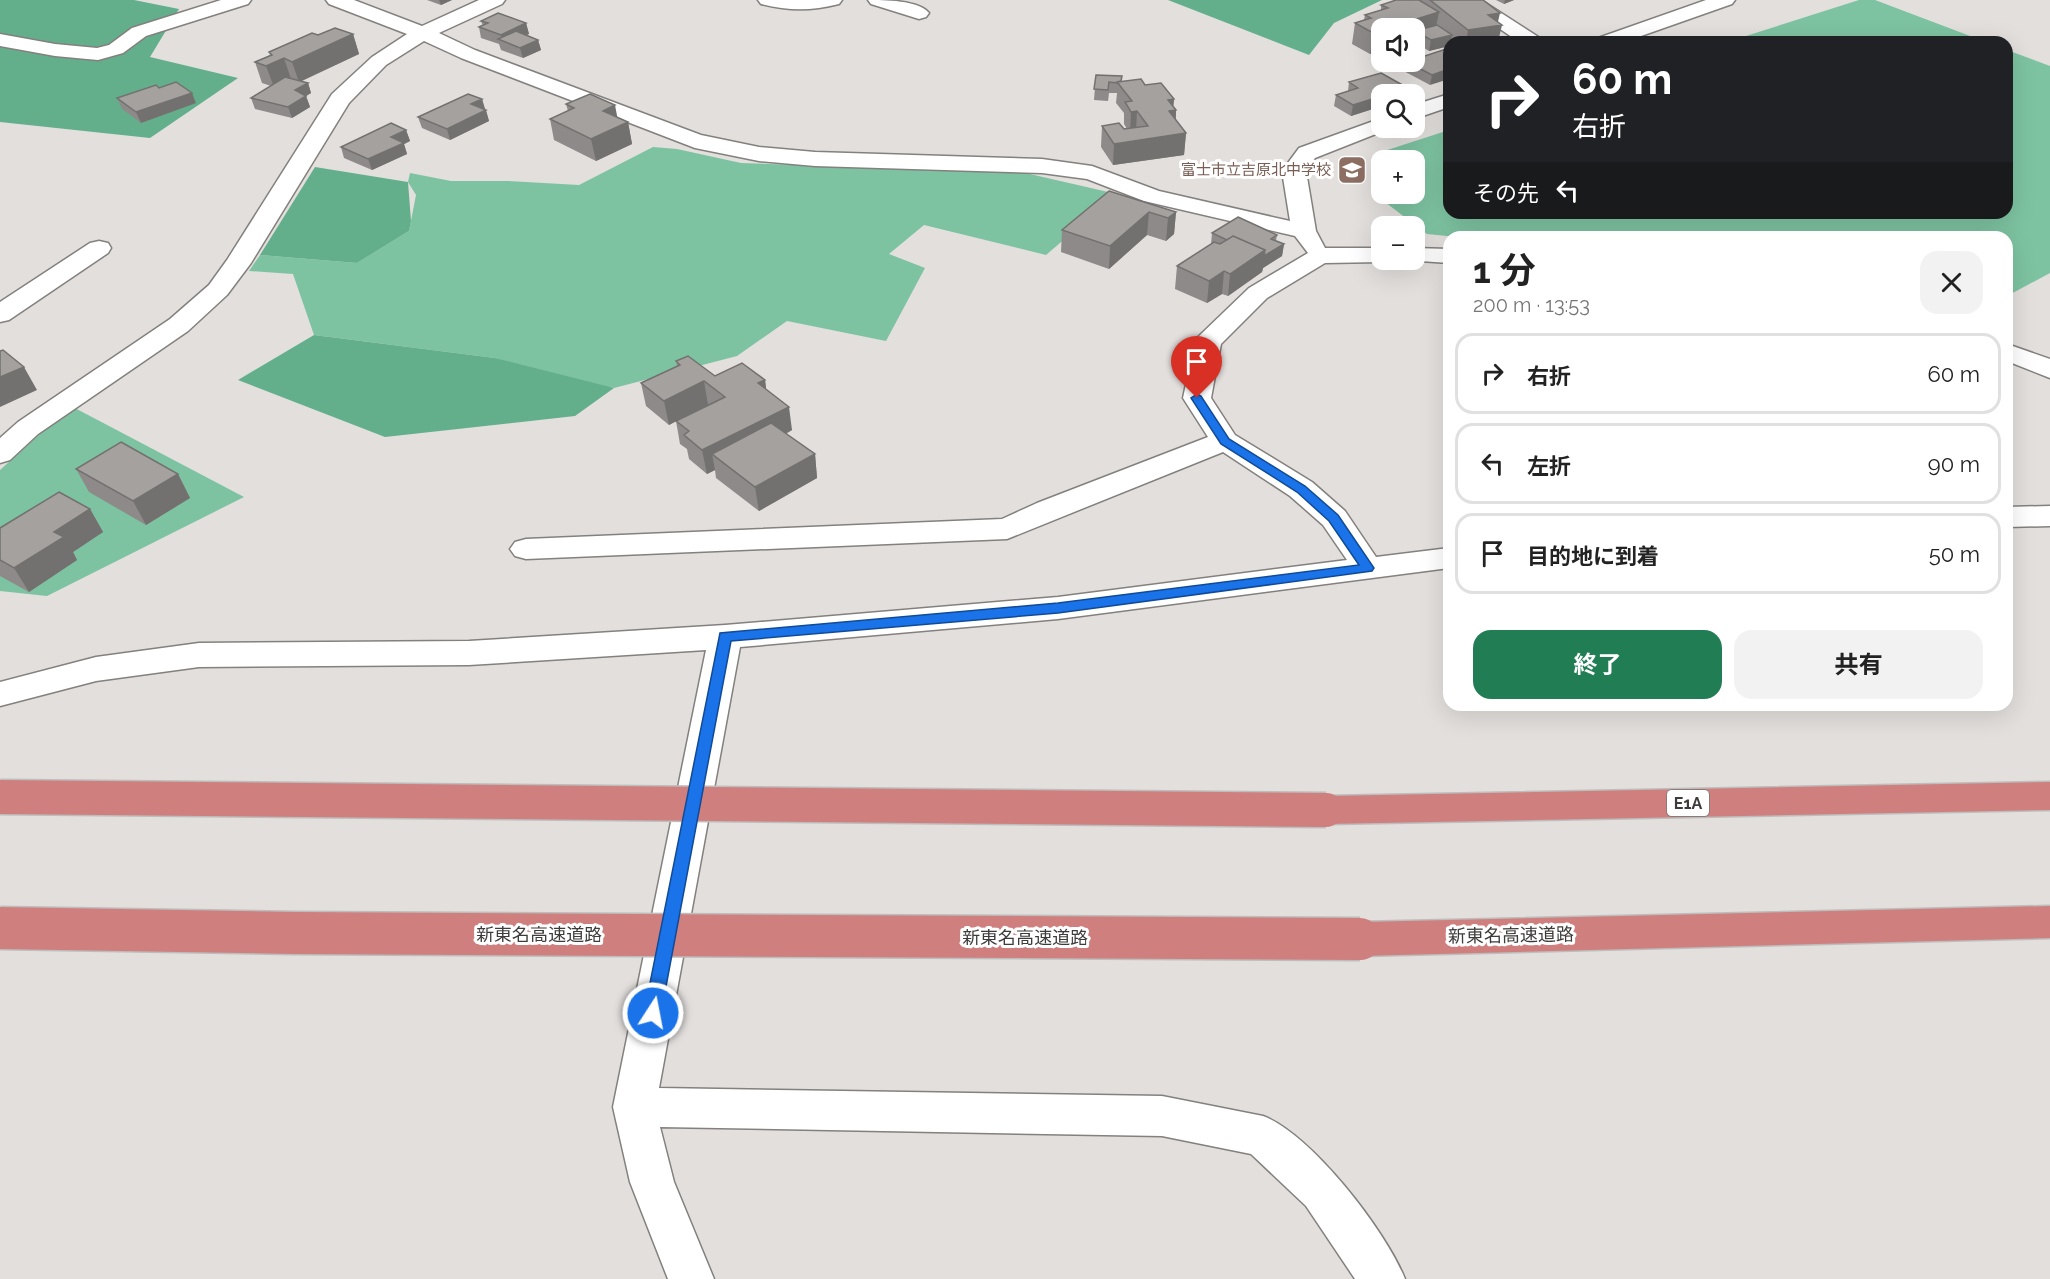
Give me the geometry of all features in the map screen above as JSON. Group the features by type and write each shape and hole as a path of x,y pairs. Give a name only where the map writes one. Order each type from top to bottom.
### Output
{"highway":[{"name":"E1A","path":"0,797 1326,810 2050,796"},
{"name":"新東名高速道路","path":"0,928 307,933 1360,939 2050,922"}],"street":[{"path":"0,40 56,50 98,54 116,49 139,32 241,0"},
{"path":"336,0 423,33 468,54 695,141 759,154 815,159 1042,166 1092,174 1152,196 1304,231"},
{"path":"0,454 28,428 179,325 218,290 238,263 340,99 379,61 423,33 495,0"},
{"path":"768,0 795,5 832,0"},
{"path":"878,0 918,13"},
{"path":"1468,0 1524,36"},
{"path":"1622,36 1725,0"},
{"path":"1425,109 1443,102"},
{"path":"1320,256 1304,231 1294,171 1307,153 1371,129"},
{"path":"0,314 99,248"},
{"path":"1368,568 1334,518 1301,489 1225,441 1197,398 1208,342 1258,293 1320,256 1371,255"},
{"path":"1425,255 1443,256"},
{"path":"526,549 1008,528 1048,510 1225,441"},
{"path":"2013,517 2050,516"},
{"path":"0,694 96,669 200,655 469,653 725,637 1058,608 1443,559"},
{"path":"691,1279 652,1182 634,1107 725,637"},
{"path":"634,1107 1162,1116 1263,1136 1322,1191 1382,1279"}],"green space":[{"path":"0,0 134,0 179,9 150,57 238,78 150,138 0,122"},
{"path":"1168,0 1382,0 1334,23 1309,55"},
{"path":"1859,0 1875,0 1970,36 1746,36"},
{"path":"2013,52 2050,66 2050,273 2013,293 2013,231 1443,231 1443,236 1425,232 1425,216 1403,216 1387,204 1425,204 1425,150 1387,150 1443,132 1443,219 2013,219"},
{"path":"653,147 677,149 741,163 1021,172 1117,194 1046,255 924,225 889,254 925,268 886,341 787,321 737,356 614,388 561,380 495,358 314,335 293,274 249,271 260,255 357,263 409,231 416,195 408,182 410,173 451,181 579,185"},
{"path":"315,167 408,182 411,221 409,231 357,263 260,255"},
{"path":"314,335 495,358 614,388 575,416 385,437 238,380"},
{"path":"71,406 244,497 47,596 0,591 0,470"}],"building":[{"path":"1396,0 1419,0 1439,12 1420,18 1371,18 1365,15 1388,8 1381,5"},
{"path":"1430,0 1483,0 1500,13 1488,15 1502,25 1468,30"},
{"path":"498,13 526,23 501,35 479,27 488,23 481,21"},
{"path":"1371,18 1371,32 1355,23"},
{"path":"1437,25 1452,35 1443,36 1431,40 1425,37 1425,28"},
{"path":"335,28 353,34 292,62 284,58 266,66 255,62 272,55 269,52 312,33 318,35"},
{"path":"516,31 538,40 520,48 498,39"},
{"path":"1443,50 1443,71 1432,75 1425,71 1425,56"},
{"path":"1381,73 1401,84 1371,84 1371,99 1353,105 1336,95 1358,88 1349,82"},
{"path":"1096,75 1122,76 1118,83 1109,82 1108,90 1094,89"},
{"path":"285,77 308,83 295,90 306,96 288,107 251,98"},
{"path":"1141,79 1145,85 1161,83 1174,99 1168,100 1176,110 1169,111 1186,133 1114,144 1102,126 1119,123 1124,129 1148,126 1137,111 1131,112 1125,102 1132,101 1117,82"},
{"path":"176,82 192,93 136,112 117,98 156,85 159,88"},
{"path":"468,94 482,99 471,104 486,110 447,129 418,117"},
{"path":"590,94 615,105 603,111 628,122 591,139 550,119 574,108 566,104"},
{"path":"391,123 406,130 391,137 404,143 368,159 341,147"},
{"path":"1109,191 1176,212 1168,218 1149,212 1110,246 1062,230"},
{"path":"1238,217 1277,235 1271,239 1284,244 1264,256 1265,250 1233,236 1227,240 1212,233"},
{"path":"1233,236 1265,250 1230,274 1224,271 1209,281 1177,266 1214,242 1220,244"},
{"path":"3,350 24,367 0,377 0,351"},
{"path":"688,356 715,376 742,363 765,380 758,383 789,407 702,450 684,435 689,431 676,421 725,397 704,381 664,401 641,383 680,365 676,361"},
{"path":"771,423 815,454 755,487 712,454"},
{"path":"121,442 178,474 133,501 76,469"},
{"path":"59,492 90,509 54,532 64,537 14,568 0,560 0,528"}],"place":[{"name":"富士市立吉原北中学校","path":"1352,170"}],"route":[{"path":"653,1013 725,637 1058,608 1368,568 1334,518 1301,489 1225,441 1197,398"}]}
